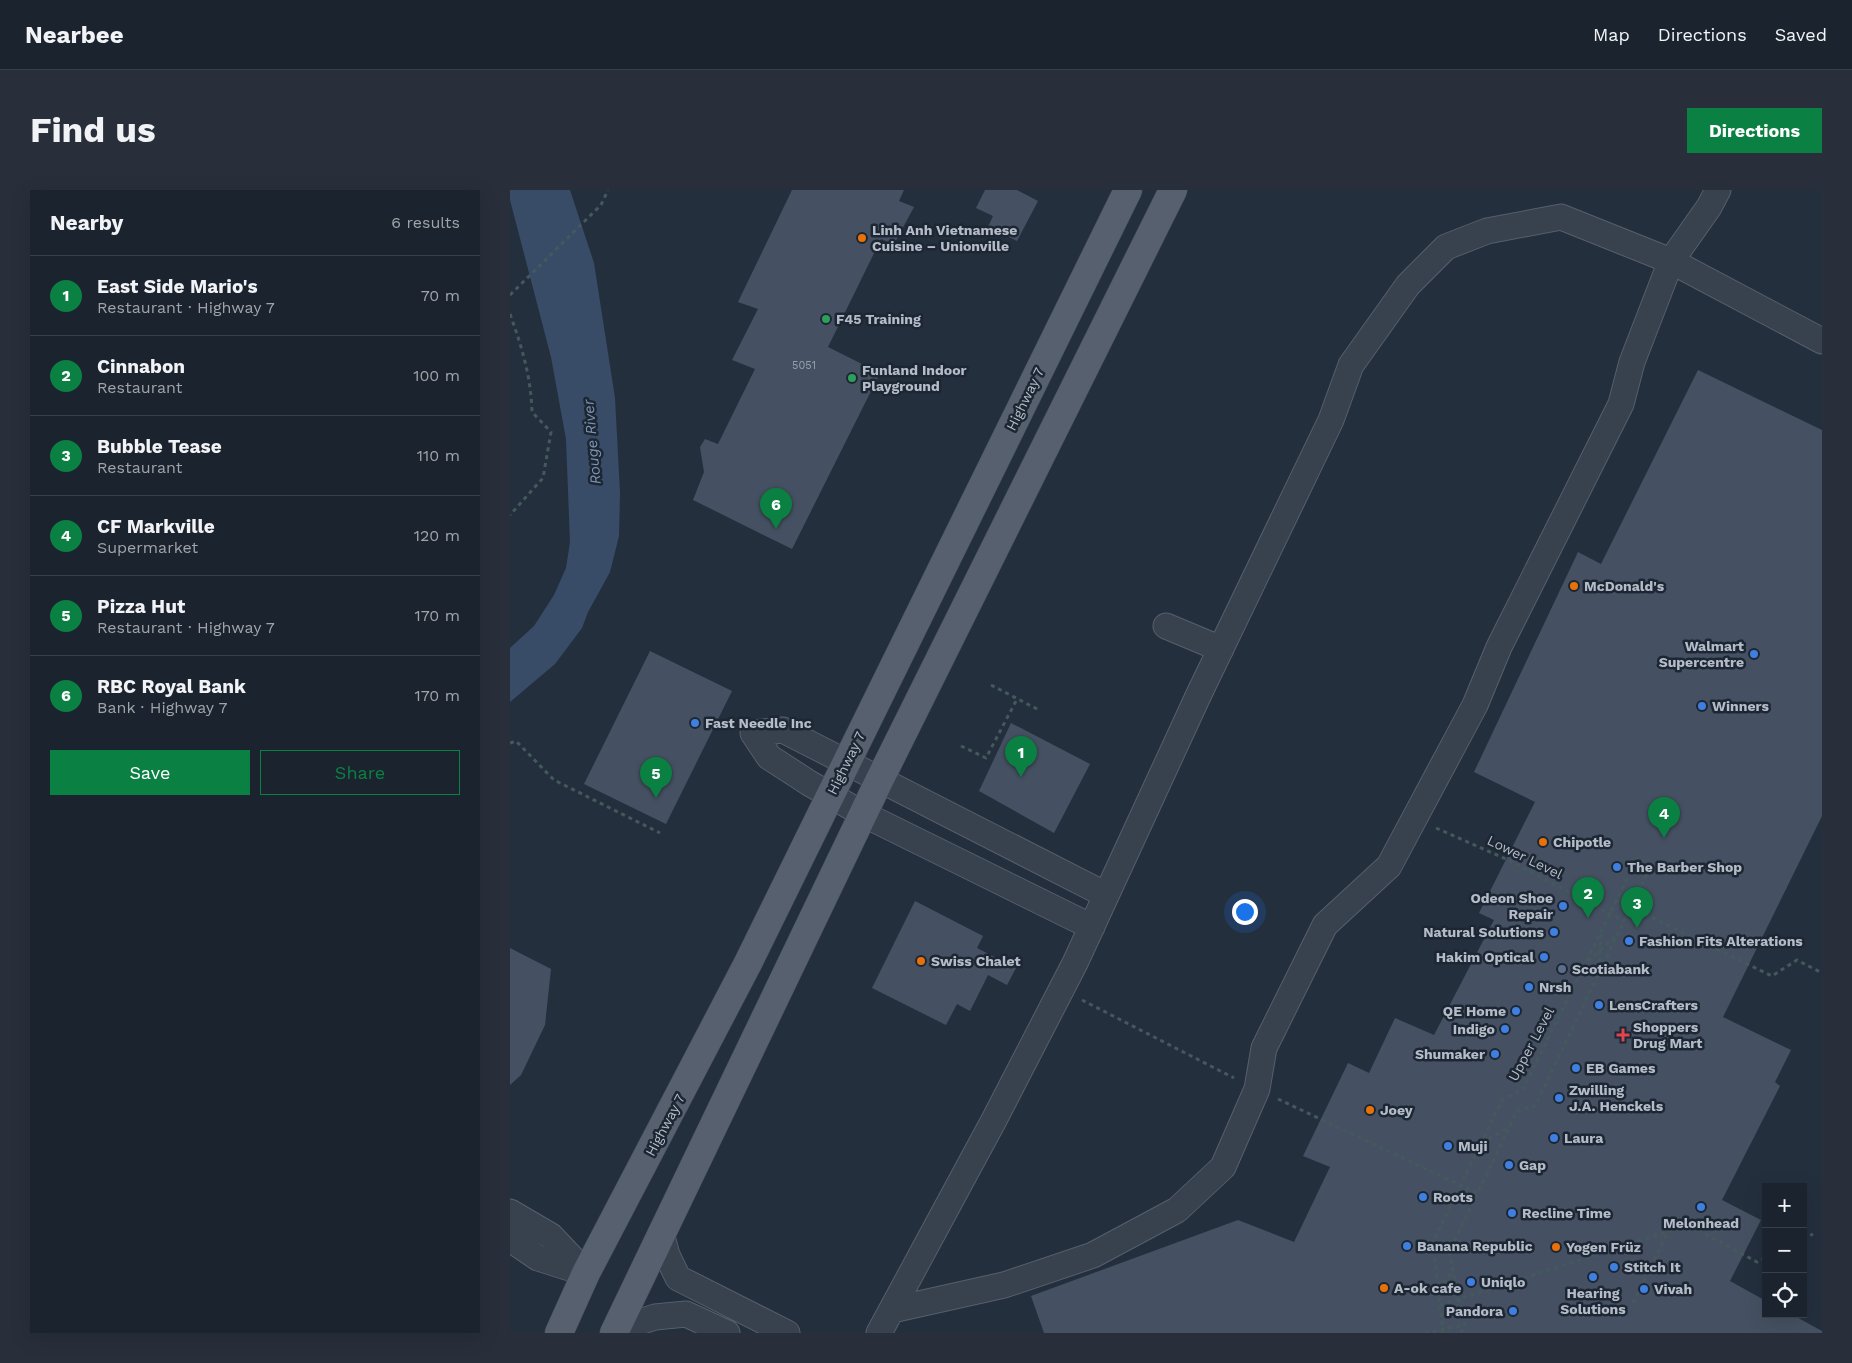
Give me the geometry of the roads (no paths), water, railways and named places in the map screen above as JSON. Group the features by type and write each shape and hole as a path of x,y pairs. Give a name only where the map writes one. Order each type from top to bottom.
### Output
{"main road":[{"name":"Highway 7","path":"559,1333 586,1273 744,972 845,762 1128,190"},
{"path":"615,1332 879,781 1173,190"}],"lane":[{"path":"892,1310 1004,1286 1094,1255 1177,1210 1223,1167 1257,1089 1264,1048 1325,925 1389,866 1474,705 1499,648 1621,404 1632,362 1671,261 1710,207 1718,190"},
{"path":"879,1333 994,1120 1092,927 1221,649 1331,420 1351,365 1408,285 1446,247 1487,231 1561,217 1671,261 1822,340"},
{"path":"1166,626 1221,649"},
{"path":"1092,927 863,814 769,757 753,733 783,730 879,781 1106,895"},
{"path":"510,1212 551,1236 586,1273"},
{"path":"661,1233 667,1255 678,1278 787,1333"},
{"path":"510,1239 538,1258 586,1273"},
{"path":"615,1332 656,1317 686,1314 726,1333"}],"water":[{"name":"Rouge River","path":"510,190 570,190 594,263 615,398 620,493 619,536 610,572 588,612 582,628 555,664 510,702 510,648 534,626 554,595 566,568 570,542 566,439 551,357 510,200"}],"place":[{"name":"Linh Anh Vietnamese Cuisine – Unionville","path":"862,238"},
{"name":"F45 Training","path":"826,319"},
{"name":"Funland Indoor Playground","path":"852,378"},
{"name":"RBC Royal Bank","path":"776,529"},
{"name":"McDonald's","path":"1574,586"},
{"name":"Walmart Supercentre","path":"1754,654"},
{"name":"Winners","path":"1702,706"},
{"name":"Fast Needle Inc","path":"695,723"},
{"name":"East Side Mario's","path":"1021,777"},
{"name":"Pizza Hut","path":"656,798"},
{"name":"CF Markville","path":"1664,838"},
{"name":"Chipotle","path":"1543,842"},
{"name":"The Barber Shop","path":"1617,867"},
{"name":"Odeon Shoe Repair","path":"1563,906"},
{"name":"Cinnabon","path":"1588,918"},
{"name":"Bubble Tease","path":"1637,928"},
{"name":"Natural Solutions","path":"1554,932"},
{"name":"Fashion Fits Alterations","path":"1629,941"},
{"name":"Hakim Optical","path":"1544,957"},
{"name":"Swiss Chalet","path":"921,961"},
{"name":"Scotiabank","path":"1562,969"},
{"name":"Nrsh","path":"1529,987"},
{"name":"LensCrafters","path":"1599,1005"},
{"name":"QE Home","path":"1516,1011"},
{"name":"Indigo","path":"1505,1029"},
{"name":"Shoppers Drug Mart","path":"1623,1035"},
{"name":"Shumaker","path":"1495,1054"},
{"name":"EB Games","path":"1576,1068"},
{"name":"Zwilling J.A. Henckels","path":"1559,1098"},
{"name":"Joey","path":"1370,1110"},
{"name":"Laura","path":"1554,1138"},
{"name":"Muji","path":"1448,1146"},
{"name":"Gap","path":"1509,1165"},
{"name":"Roots","path":"1423,1197"},
{"name":"Melonhead","path":"1701,1207"},
{"name":"Recline Time","path":"1512,1213"},
{"name":"Banana Republic","path":"1407,1246"},
{"name":"Yogen Früz","path":"1556,1247"},
{"name":"Stitch It","path":"1614,1267"},
{"name":"Hearing Solutions","path":"1593,1277"},
{"name":"Uniqlo","path":"1471,1282"},
{"name":"A-ok cafe","path":"1384,1288"},
{"name":"Vivah","path":"1644,1289"},
{"name":"Pandora","path":"1513,1311"}]}
